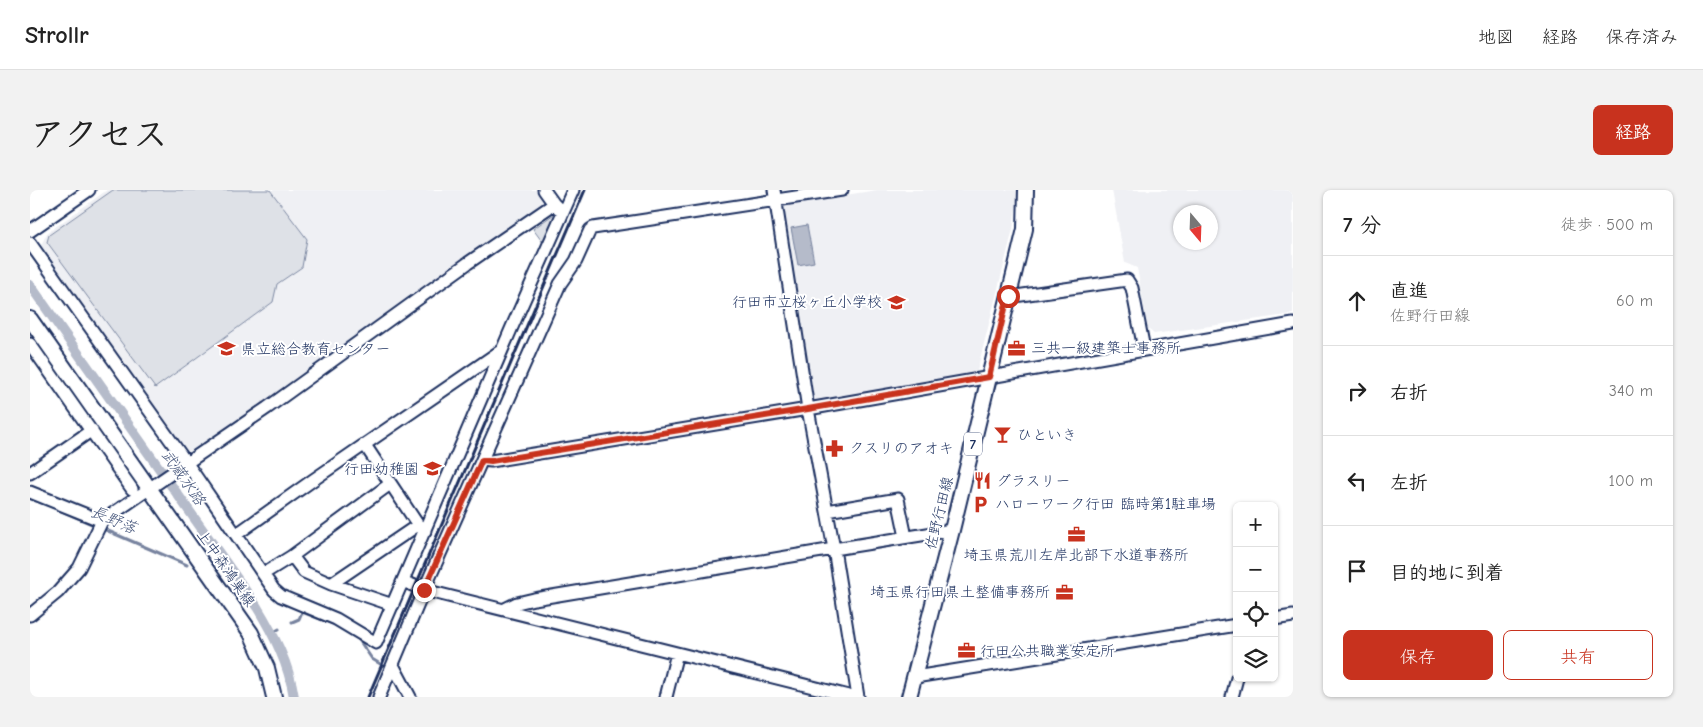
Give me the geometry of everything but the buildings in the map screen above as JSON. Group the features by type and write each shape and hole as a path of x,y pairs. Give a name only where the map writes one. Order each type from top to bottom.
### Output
{"main road":[{"name":"佐野行田線","path":"909,697 952,530 1025,229 1026,190"},
{"name":"上中森鴻巣線","path":"30,319 154,486 251,633 267,668 274,697"}],"street":[{"path":"30,231 88,190"},
{"path":"544,190 554,204 564,212"},
{"path":"30,243 237,534 274,590 281,596 336,619 376,643 403,581 421,528 503,350 573,190"},
{"path":"379,697 424,590 556,292 576,261 590,230 775,195 842,190"},
{"path":"775,195 808,409 834,549 858,697"},
{"path":"30,615 58,592 79,568 99,528 186,462 267,408 468,263 554,204"},
{"path":"1008,296 1127,280 1132,288 1144,349"},
{"path":"482,460 491,461 808,409 1293,324"},
{"path":"32,350 92,430 132,489"},
{"path":"237,534 503,350"},
{"path":"30,473 92,430"},
{"path":"364,445 421,528"},
{"path":"263,574 292,556 390,484"},
{"path":"30,492 99,528"},
{"path":"827,512 898,499 906,538"},
{"path":"331,584 421,528"},
{"path":"506,609 517,603 534,599 952,530"},
{"path":"292,556 304,572 331,584 393,606"},
{"path":"403,581 424,590 853,697"},
{"path":"1278,618 1293,616"},
{"path":"915,677 1233,626"},
{"path":"666,697 677,652"},
{"path":"392,665 410,697"},
{"path":"1232,697 1236,682"}],"shaded area":[{"name":"県立総合教育センター","path":"107,190 537,190 545,204 194,451 186,451 41,245 47,233"},
{"path":"113,190 270,190 307,239 302,267 277,284 273,302 155,388 47,242 49,235"},
{"name":"行田市立桜ヶ丘小学校","path":"877,190 1018,190 1013,229 976,375 812,403 783,205"},
{"path":"1112,190 1293,190 1293,314 1154,334 1148,329 1137,268 1125,263"},
{"path":"554,214 558,219 546,247 533,229"}],"water":[{"path":"807,225 814,262 798,265 791,228"}],"waterway":[{"name":"武蔵水路","path":"30,285 257,607 280,650 292,685 294,697"},
{"name":"長野落","path":"57,509 187,565"},
{"name":"長野落","path":"292,622 299,619 302,612 336,625"},
{"path":"272,633 279,629"},
{"name":"長野落","path":"357,637 372,659 387,668"}],"railway":[{"path":"368,697 585,190"}],"place":[{"name":"行田市立桜ヶ丘小学校","path":"896,302"},
{"name":"三共一級建築士事務所","path":"1017,348"},
{"name":"県立総合教育センター","path":"227,349"},
{"name":"ひといき","path":"1003,435"},
{"name":"クスリのアオキ","path":"835,448"},
{"name":"行田幼稚園","path":"433,469"},
{"name":"グラスリー","path":"982,481"},
{"name":"ハローワーク行田 臨時第1駐車場","path":"981,504"},
{"name":"埼玉県荒川左岸北部下水道事務所","path":"1076,534"},
{"name":"埼玉県行田県土整備事務所","path":"1064,592"},
{"name":"行田公共職業安定所","path":"966,651"}],"route":[{"path":"424,590 482,460 491,461 989,377 1008,296"}]}
